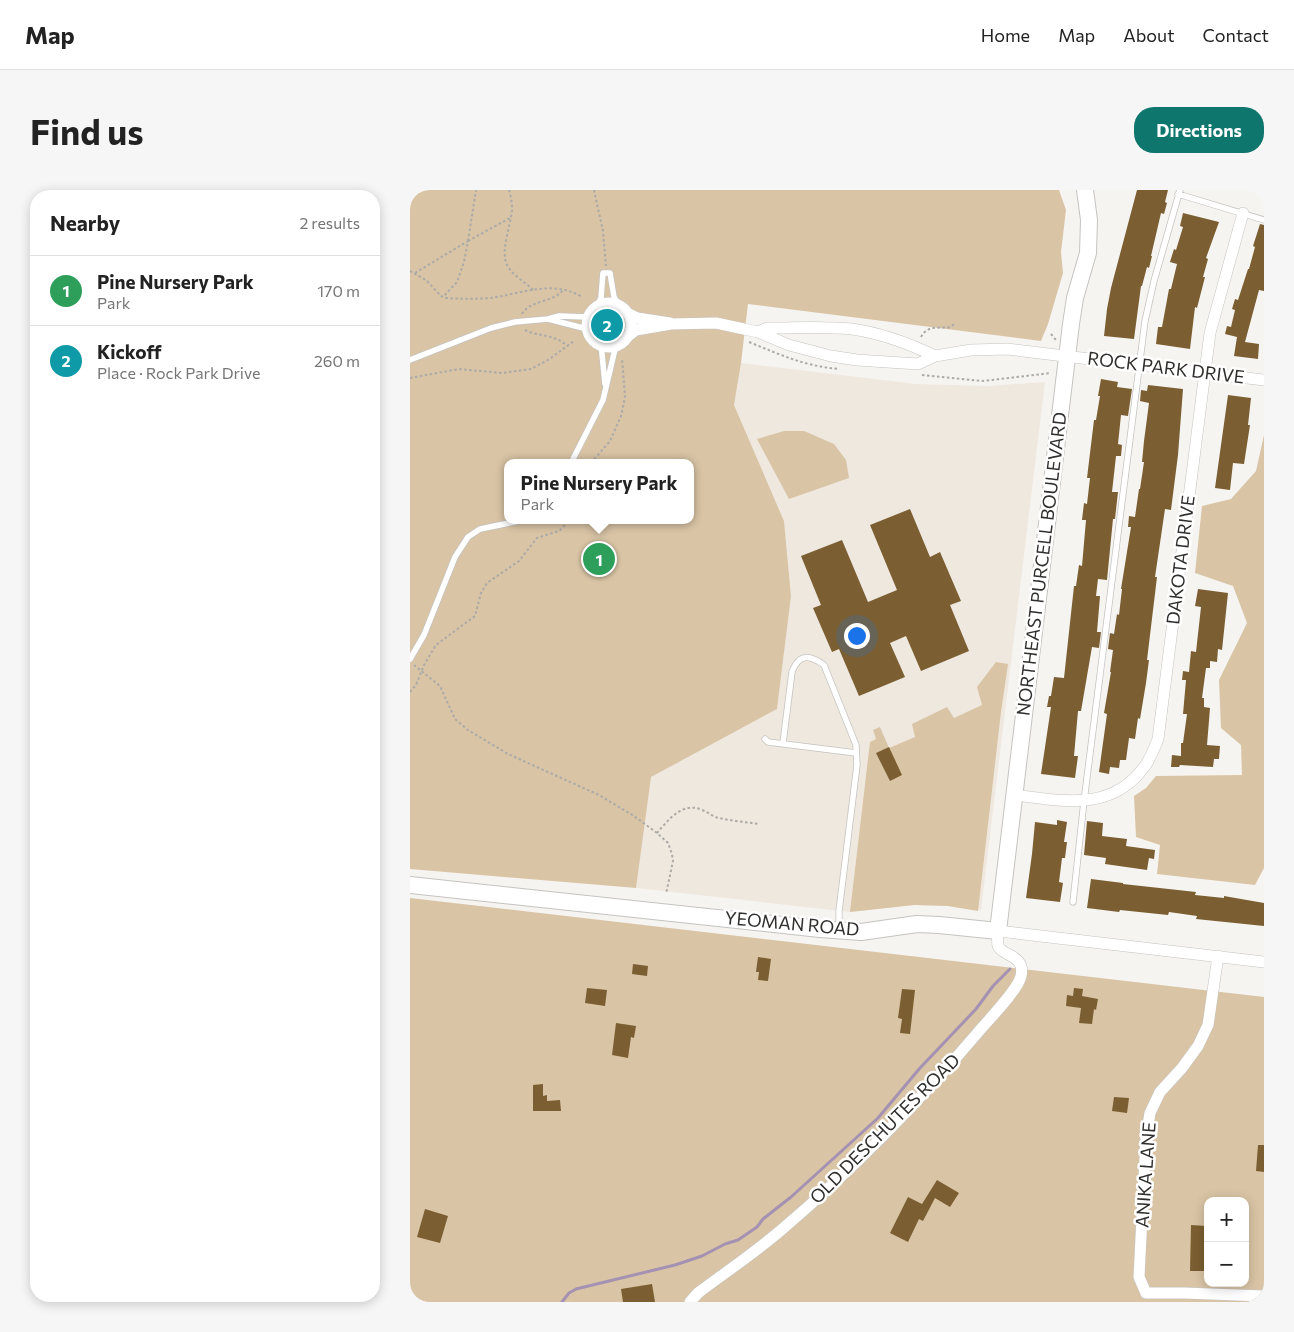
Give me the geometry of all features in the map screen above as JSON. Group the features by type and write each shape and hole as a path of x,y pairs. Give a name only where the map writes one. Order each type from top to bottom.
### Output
{"street":[{"name":"NORTHEAST PURCELL BOULEVARD","path":"998,931 1067,356 1075,298 1088,253 1089,220 1084,193"},
{"name":"DAKOTA DRIVE","path":"1014,795 1070,802 1084,802 1104,797 1131,782 1146,764 1158,739 1210,333 1243,213"},
{"path":"623,309 631,325 627,337 619,350 594,341 587,329 588,317 596,307 607,303 623,309 637,318 671,324"},
{"path":"627,337 636,330 671,324 716,323 758,332 767,328 829,327 853,329 886,338 935,356"},
{"name":"ROCK PARK DRIVE","path":"758,332 811,352 857,360 918,364 935,356 971,350 1007,349 1264,380"},
{"name":"YEOMAN ROAD","path":"410,885 839,931 861,932 924,924 1264,962"},
{"name":"OLD DESCHUTES ROAD","path":"690,1302 698,1293 779,1232 835,1183 949,1067 1006,999 1019,983 1022,973 1020,965 1012,955 1000,949 997,944 998,931"},
{"name":"ANIKA LANE","path":"1218,956 1208,1025 1198,1046 1182,1068 1160,1092 1150,1113 1146,1138 1138,1277 1146,1293 1264,1296"}],"lane":[{"path":"1073,902 1144,321 1179,192 1264,220"},
{"path":"596,307 601,298 603,273 610,273 614,297 623,309"},
{"path":"410,360 491,328 515,322 559,316 588,317"},
{"path":"548,319 587,329"},
{"path":"601,344 605,386"},
{"path":"573,459 598,413 603,400 605,386 619,350"},
{"path":"410,661 424,635 455,557 468,537 480,529 504,524"},
{"path":"783,744 792,672 796,662 804,658 814,658 824,666 856,746 857,765 839,912 839,931"},
{"path":"765,739 768,742 856,753"}],"path":[{"path":"443,297 457,282 464,262 476,190"},
{"path":"510,190 512,209 506,261 514,274 533,290"},
{"path":"594,190 602,230 607,273"},
{"path":"415,273 511,217"},
{"path":"410,271 426,280 443,297 460,299 489,298 552,288 564,289 582,297"},
{"path":"920,344 923,333 928,329 951,327 955,323"},
{"path":"1051,334 1058,342"},
{"path":"410,378 459,369 502,373 531,369 574,341"},
{"path":"747,341 779,356 806,364 843,370"},
{"path":"594,459 610,441 621,416 625,397 619,350"},
{"path":"917,374 983,381 1048,375 1054,372"},
{"path":"410,692 432,650 441,640 462,628 476,616 481,593 487,583 518,561 537,538 560,531 566,524"},
{"path":"410,661 440,686 455,719 468,730 508,754 600,795 657,833 668,844 672,854 673,861 666,894"},
{"path":"657,833 674,815 682,809 689,807 702,810 719,818 759,824"}],"shaded area":[{"path":"410,190 1059,190 1066,210 1061,252 1063,273 1041,341 748,304 734,405 784,521 791,596 777,709 651,777 636,888 410,869"},
{"path":"741,363 916,384 987,386 1045,382 981,910 948,906 914,905 850,912 636,888 650,777 777,709 791,596 784,521 734,405"},
{"path":"784,431 804,431 834,444 846,460 849,478 789,499 757,439"},
{"path":"1264,435 1264,868 1255,885 1157,874 1160,845 1136,837 1134,796 1146,788 1156,776 1242,775 1241,745 1221,728 1219,680 1247,623 1233,586 1195,573 1202,506 1231,499 1256,471"},
{"path":"996,662 1008,664 978,911 948,906 914,905 850,912 870,742 876,739 873,730 880,727 889,748 915,737 912,724 947,707 954,718 982,705 977,687"},
{"path":"410,898 1264,997 1264,1302 410,1302"}],"building":[{"path":"1137,190 1168,190 1165,202 1167,203 1164,214 1161,213 1149,268 1147,267 1141,286 1134,339 1104,336 1111,288"},
{"path":"1183,213 1219,222 1206,258 1208,259 1203,277 1205,277 1197,308 1195,307 1190,349 1156,344 1158,327 1162,327 1169,289 1171,289 1177,264 1170,262 1183,227 1180,226"},
{"path":"1260,224 1264,225 1264,291 1259,290 1245,342 1259,344 1258,359 1234,356 1237,337 1225,334 1227,326 1231,327 1235,310 1232,309 1235,299 1238,300 1249,269 1255,247 1253,246"},
{"path":"1101,379 1118,382 1117,387 1132,389 1128,416 1121,415 1118,444 1122,445 1121,456 1116,456 1112,492 1118,492 1115,519 1113,519 1107,580 1098,579 1096,596 1100,596 1097,632 1101,632 1099,648 1092,647 1081,711 1078,711 1074,756 1078,756 1075,778 1041,774 1051,707 1047,707 1049,696 1051,696 1054,677 1064,678 1074,586 1076,586 1079,565 1082,566 1086,520 1082,520 1084,503 1087,504 1090,478 1087,478"},
{"path":"1148,385 1183,389 1178,455 1171,510 1165,509 1155,577 1157,577 1147,660 1149,660 1140,719 1138,718 1135,739 1129,738 1126,760 1120,760 1119,768 1110,767 1109,774 1099,772 1107,714 1104,713 1113,650 1108,649 1110,633 1114,634 1117,614 1119,615 1121,589 1131,527 1128,527 1129,516 1135,517 1140,489 1149,403 1140,401 1141,390 1147,391"},
{"path":"1228,395 1251,398 1248,425 1250,425 1244,464 1233,463 1230,490 1215,488"},
{"path":"910,509 930,557 940,552 961,601 950,605 969,651 921,671 906,636 890,643 905,677 859,696 839,649 832,652 813,608 821,605 801,556 842,540 868,602 897,590 870,525"},
{"path":"1198,589 1228,593 1222,650 1218,649 1217,662 1210,661 1210,668 1206,668 1202,698 1204,698 1204,707 1210,708 1207,745 1220,746 1219,759 1214,759 1213,767 1180,765 1179,767 1171,767 1172,755 1181,756 1181,743 1183,743 1187,714 1183,714 1186,680 1182,680 1183,671 1189,672 1191,651 1196,652 1201,607 1195,606"},
{"path":"889,747 902,775 890,781 876,753"},
{"path":"1057,820 1067,822 1064,842 1067,842 1065,858 1062,858 1059,882 1063,883 1060,902 1026,898 1035,822 1057,825"},
{"path":"1087,821 1103,823 1102,836 1127,839 1126,846 1155,850 1154,859 1149,858 1147,870 1105,864 1106,858 1084,855"},
{"path":"1091,879 1196,892 1195,895 1224,898 1224,896 1264,903 1264,926 1196,919 1197,916 1169,912 1168,915 1087,908"},
{"path":"758,957 771,959 768,981 758,980 759,972 756,972"},
{"path":"633,964 648,966 647,976 632,974"},
{"path":"587,988 607,990 605,1006 585,1003"},
{"path":"1074,988 1083,989 1082,996 1098,999 1096,1010 1094,1009 1092,1024 1079,1023 1081,1008 1066,1006 1067,995 1073,996"},
{"path":"902,989 915,990 910,1034 900,1033 902,1019 898,1018"},
{"path":"616,1023 636,1026 634,1038 631,1037 628,1058 612,1055"},
{"path":"543,1084 543,1096 547,1095 547,1101 560,1100 561,1111 533,1111 533,1085"},
{"path":"1114,1097 1129,1098 1127,1113 1112,1111"},
{"path":"1258,1145 1264,1145 1264,1172 1256,1171"},
{"path":"937,1180 959,1193 950,1207 935,1198 923,1221 919,1219 908,1242 890,1233 908,1197 922,1204"},
{"path":"425,1209 448,1216 440,1243 417,1237"},
{"path":"1191,1225 1204,1226 1204,1271 1190,1271"},
{"path":"652,1284 655,1302 623,1302 621,1289"}],"waterway":[{"path":"562,1302 569,1293 576,1289 675,1265 702,1256 725,1244 738,1240 757,1227 763,1219 791,1197 878,1118 920,1068 976,1009 993,986 1010,969"}],"place":[{"name":"Kickoff","path":"607,325"},
{"name":"Pine Nursery Park","path":"599,559"}]}
